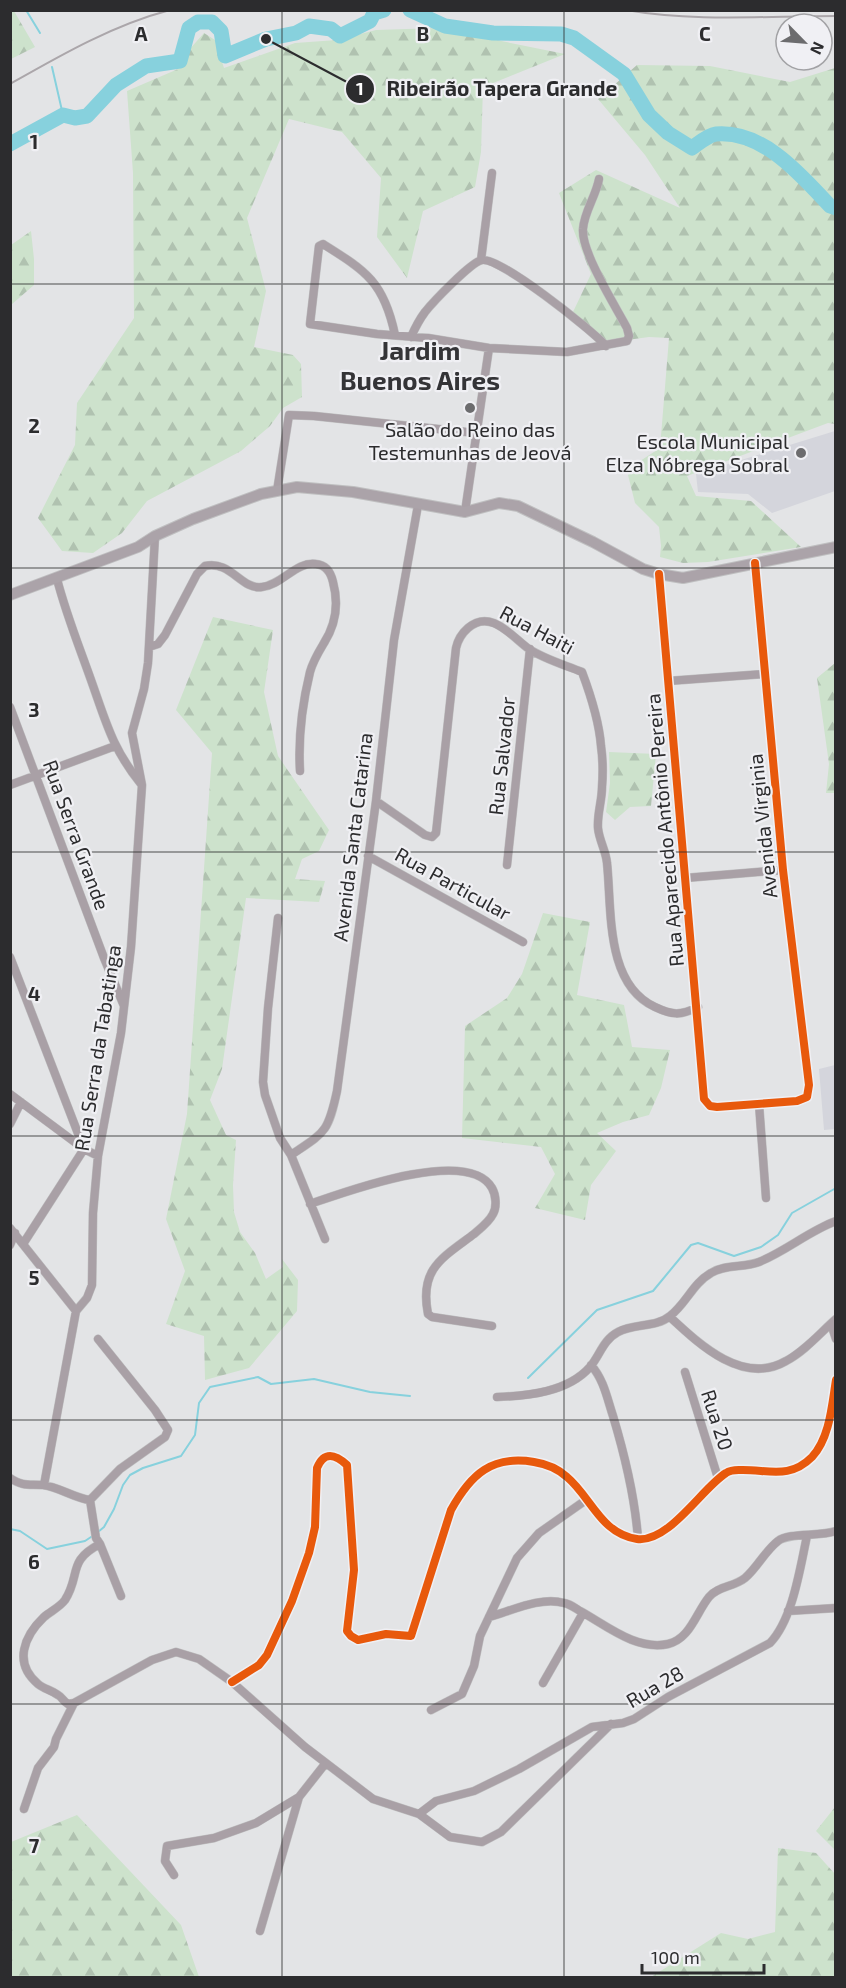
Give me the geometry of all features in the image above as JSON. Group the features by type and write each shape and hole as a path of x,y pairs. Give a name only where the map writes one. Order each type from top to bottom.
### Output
{"main road":[{"path":"10,595 138,547 155,536 193,519 261,494 297,487 353,492 465,512 499,503 518,506 643,569 684,578 836,547"}],"street":[{"path":"481,260 492,173"},
{"path":"395,335 385,299 376,285 363,270 323,244 319,246 310,324 489,348 567,352 625,342 629,336 627,328 608,295 583,234 584,223 599,179"},
{"path":"411,337 417,324 432,304 474,262 488,260 509,271 585,325 606,346"},
{"path":"465,512 489,348"},
{"path":"277,491 289,415 476,433"},
{"name":"Avenida Santa Catarina","path":"291,1155 324,1131 332,1111 376,801 394,640 418,505"},
{"name":"Rua Serra da Tabatinga","path":"76,1311 87,1298 92,1285 93,1213 98,1156 124,1008 131,947 142,785 132,733 144,689 149,647 155,536"},
{"name":"Avenida Virginia","path":"755,563 783,870 809,1085 809,1095 805,1099 759,1104"},
{"path":"149,647 158,644 165,635 197,574 205,566 221,566 252,586 263,587 303,566 316,564 327,569 335,588 336,613 330,632 310,670 299,730 300,771"},
{"name":"Rua Aparecido Antônio Pereira","path":"659,574 704,1099 710,1106 759,1104"},
{"path":"57,579 67,617 115,746 142,785"},
{"name":"Rua Haiti","path":"376,801 424,835 434,836 438,830 458,639 470,626 495,623 530,649 582,672 594,702 602,760 598,827 607,859 617,962 633,990 645,1002 676,1014 698,1008"},
{"name":"Rua Salvador","path":"507,865 530,649"},
{"path":"668,681 765,674"},
{"name":"Rua Serra Grande","path":"10,707 124,1008"},
{"path":"10,785 115,746"},
{"name":"Rua Particular","path":"368,856 522,942"},
{"path":"685,878 783,870"},
{"path":"278,918 263,1082 268,1105 280,1138 291,1155 325,1239"},
{"path":"10,957 84,1149"},
{"path":"10,1094 84,1149 98,1156"},
{"path":"10,1124 21,1102"},
{"path":"759,1104 766,1198"},
{"path":"23,1244 84,1149"},
{"path":"310,1204 416,1172 454,1171 476,1175 484,1179 494,1190 496,1205 493,1215 479,1230 432,1269 426,1284 426,1297 428,1314 432,1317 492,1326"},
{"path":"497,1397 530,1394 559,1387 577,1379 591,1365 604,1343 620,1331 659,1322 670,1317 710,1273 756,1263 797,1243 821,1226 836,1221"},
{"path":"13,1231 76,1311 44,1485"},
{"path":"10,1245 13,1231"},
{"path":"670,1317 708,1350 731,1363 751,1368 771,1367 784,1362 797,1354 833,1322"},
{"path":"833,1322 836,1339"},
{"path":"90,1500 120,1469 165,1437 168,1430 98,1339"},
{"path":"591,1365 602,1381 618,1434 634,1501 638,1539"},
{"name":"Rua 20","path":"685,1372 718,1478"},
{"path":"232,1682 259,1665 267,1655 292,1601 309,1553 315,1527 316,1468 320,1460 327,1456 338,1457 347,1465 354,1570 348,1631 358,1640 386,1634 411,1636 451,1510 477,1475 497,1462 523,1461 555,1467 573,1482 610,1527 625,1536 638,1539 651,1537 687,1512 718,1478 731,1470 764,1470 778,1474 796,1468 811,1458 826,1430 836,1380"},
{"path":"10,1478 21,1485 44,1485 90,1500"},
{"path":"90,1500 93,1527 121,1596"},
{"path":"431,1710 462,1694 474,1666 480,1636 512,1567 525,1549 539,1533 586,1500"},
{"path":"489,1617 545,1602 564,1603 637,1641 654,1645 671,1643 689,1629 712,1594 746,1577 785,1536 807,1536 836,1531"},
{"name":"Rua 28","path":"419,1814 436,1801 474,1791 519,1769 585,1730 634,1719 668,1697 770,1643 779,1632 788,1611 807,1536"},
{"path":"98,1541 80,1558 64,1602 37,1624 25,1643 23,1651 24,1665 32,1678 66,1703 74,1703 152,1660 176,1652 199,1659 232,1682 325,1764 373,1799 419,1814 450,1837 482,1842 501,1832 612,1724"},
{"path":"788,1611 836,1608"},
{"path":"543,1683 583,1613"},
{"path":"24,1809 38,1768 54,1748 56,1738 74,1703"},
{"path":"174,1875 165,1861 167,1846 214,1838 256,1822 299,1797 325,1764"},
{"path":"260,1931 299,1797"}],"shaded area":[{"name":"Escola Municipal Elza Nóbrega Sobral","path":"835,431 835,491 772,513 748,494 698,492 696,474"},
{"path":"835,1065 835,1129 824,1130 819,1069"}],"green space":[{"path":"11,10 14,11 35,47 11,59"},
{"path":"437,28 565,54 483,87 481,152 475,187 423,211 407,278 377,237 381,178 342,132 289,119 247,218 266,291 254,347 293,355 301,364 302,397 283,408 270,426 241,451 147,501 122,533 93,553 62,551 38,518 75,445 77,403 134,318 133,173 127,91 185,66 188,51 204,33 215,40 224,68 295,43 337,40 376,30"},
{"path":"637,65 710,66 790,82 822,72 834,72 835,68 835,424 828,423 687,476 696,496 751,501 801,547 708,562 683,563 660,557 659,527 635,503 628,475 637,463 660,448 669,338 649,337 605,343 573,312 591,274 559,193 596,170 680,208 645,155 598,99"},
{"path":"31,231 34,285 11,305 11,245"},
{"path":"213,617 273,630 264,692 278,756 329,830 319,851 302,859 295,879 325,881 319,902 246,898 222,1069 210,1100 226,1135 236,1140 234,1212 240,1232 255,1253 266,1279 283,1267 282,1259 298,1280 297,1311 249,1368 205,1380 204,1336 166,1324 185,1271 166,1219 187,1114 212,753 176,710"},
{"path":"835,663 835,793 826,793 829,764 817,678"},
{"path":"609,752 656,754 651,806 630,807 615,820 606,812 610,783"},
{"path":"543,913 590,922 577,995 624,1005 632,1047 670,1050 661,1088 649,1115 623,1122 597,1133 616,1151 591,1185 585,1220 535,1208 555,1174 541,1147 462,1138 465,1026 507,998 522,974"},
{"path":"835,1807 835,1850 816,1831"},
{"path":"77,1815 181,1925 199,1977 11,1977 11,1842"},
{"path":"778,1848 816,1853 835,1874 835,1977 651,1977 721,1933 748,1939 775,1932"}],"waterway":[{"path":"26,10 40,33"},
{"path":"10,144 63,115 75,118 87,116 116,85 146,66 180,61 189,28 198,22 212,22 221,31 225,56 266,39 296,33 309,26 331,29 340,36 370,21 374,13 384,10"},
{"path":"410,10 445,26 493,33 561,34 574,38 624,74 649,115 668,133 692,148 716,134 750,139 780,157 830,206 836,208"},
{"path":"52,67 63,115"},
{"path":"528,1378 597,1310 653,1291 691,1245 698,1243 734,1256 761,1247 778,1235 792,1213 836,1188"},
{"path":"98,1532 104,1527 130,1475 143,1468 181,1456 195,1435 199,1403 210,1387 258,1377 271,1384 314,1379 370,1392 410,1396"},
{"path":"10,1529 20,1531 47,1549 85,1541 94,1535"}],"railway":[{"path":"10,84 108,32 170,10"},
{"path":"626,10 704,17 836,16"}],"cycle path":[{"path":"659,574 704,1099 710,1106 717,1107 797,1101 807,1097 809,1085 783,870 755,563"},
{"path":"232,1682 259,1665 267,1655 292,1601 309,1553 315,1527 317,1468 326,1457 338,1458 347,1465 354,1570 347,1631 358,1640 386,1634 411,1636 451,1510 466,1486 484,1470 506,1461 539,1463 552,1467 575,1485 614,1530 637,1539 649,1538 673,1524 717,1480 732,1470 779,1472 804,1464 812,1457 823,1440 836,1380"}],"place":[{"name":"Ribeirão Tapera Grande","path":"266,39"},
{"name":"Salão do Reino das Testemunhas de Jeová","path":"470,408"},
{"name":"Escola Municipal Elza Nóbrega Sobral","path":"801,453"}],"district":[{"name":"Jardim Buenos Aires","path":"420,366"}]}
